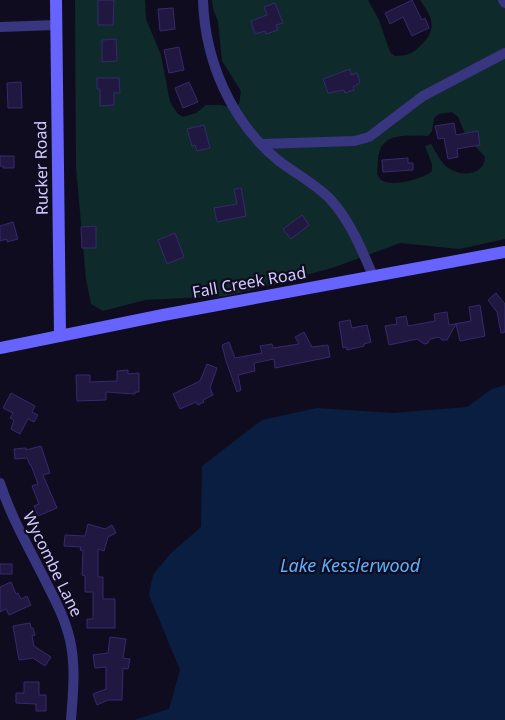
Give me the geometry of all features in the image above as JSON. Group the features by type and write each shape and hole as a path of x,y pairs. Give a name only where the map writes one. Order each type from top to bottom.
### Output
{"main road":[{"name":"Rucker Road","path":"56,0 60,336"},
{"name":"Fall Creek Road","path":"0,348 163,315 505,252"}],"street":[{"path":"203,0 208,40 220,81 236,111 262,144 280,161 319,189 334,204 349,226 373,276"},
{"path":"0,27 56,25"},
{"path":"262,144 354,141 369,137 423,96 505,52"},
{"name":"Wycombe Lane","path":"0,483 14,520 58,605 67,628 74,670 70,720"}],"green space":[{"path":"75,0 145,0 146,19 161,55 170,102 177,113 183,117 196,113 206,105 222,105 234,109 239,104 241,91 222,61 218,21 213,9 212,0 368,0 379,20 390,52 395,56 407,55 413,52 430,33 432,22 420,0 505,0 505,239 459,249 400,243 332,268 278,284 226,296 145,300 103,311 91,304 86,279 76,167","holes":["452,112 458,117 466,136 485,157 481,168 471,173 453,171 443,163 431,144 425,146 432,164 432,171 428,174 410,181 396,183 384,182 379,178 377,174 379,153 383,144 388,140 401,136 428,136 432,131 434,118 439,114"]}],"water":[{"name":"Lake Kesslerwood","path":"505,385 505,720 134,720 169,709 180,670 149,595 153,575 170,554 201,527 202,466 262,420 317,408 393,413 467,407 492,389"}],"building":[{"path":"98,0 114,0 113,25 98,25"},
{"path":"412,0 422,20 425,18 429,28 412,36 403,17 390,24 385,13"},
{"path":"275,3 283,23 276,25 278,30 266,34 265,31 255,34 251,21 267,15 264,7"},
{"path":"173,8 175,29 160,31 158,9"},
{"path":"116,39 117,61 102,62 102,40"},
{"path":"179,47 184,70 169,73 164,50"},
{"path":"350,69 351,75 357,73 360,83 353,87 354,90 345,93 344,90 328,93 323,79"},
{"path":"97,78 119,78 120,93 114,93 114,105 100,106 100,89 97,89"},
{"path":"21,82 22,108 8,108 7,83"},
{"path":"189,82 198,102 183,108 175,88"},
{"path":"454,123 456,135 478,131 480,145 457,149 458,157 448,159 444,138 438,139 435,126"},
{"path":"204,125 210,148 197,151 195,145 192,146 187,129"},
{"path":"0,156 14,156 14,168 3,168 3,166 0,166"},
{"path":"408,158 408,163 413,163 413,170 383,172 382,160"},
{"path":"241,188 246,216 217,222 214,208 237,204 234,189"},
{"path":"302,215 309,225 291,239 283,229"},
{"path":"13,222 18,239 7,242 7,239 0,241 0,226"},
{"path":"96,226 96,248 82,248 81,227"},
{"path":"175,233 184,257 167,264 158,240"},
{"path":"496,293 505,304 505,332 501,333 497,312 488,300"},
{"path":"480,305 485,336 460,341 456,324 447,340 442,340 439,337 430,339 428,343 424,344 417,339 389,345 385,326 397,324 396,318 406,316 408,326 435,321 434,314 447,312 449,325 471,321 469,307"},
{"path":"350,320 352,328 367,325 371,342 364,344 364,346 347,350 346,347 343,348 339,322"},
{"path":"304,332 312,347 328,345 330,357 275,368 274,359 254,363 255,371 238,375 241,390 237,392 222,345 229,342 235,358 262,353 260,346 272,344 273,348 299,344 295,337"},
{"path":"207,364 217,368 210,388 213,395 198,405 196,402 180,409 173,394 200,381"},
{"path":"128,370 128,374 139,373 139,392 135,392 135,394 106,392 106,400 77,401 76,375 90,375 90,382 117,381 117,371"},
{"path":"11,393 35,406 32,412 38,415 34,422 28,419 20,434 11,429 14,420 10,418 13,413 3,408"},
{"path":"41,446 50,473 43,475 57,508 38,516 34,506 39,504 32,486 38,484 27,458 15,459 14,449 26,448 26,450"},
{"path":"88,524 105,529 112,525 116,533 108,537 104,551 98,549 98,577 103,577 103,599 115,599 115,628 87,628 87,619 93,619 93,592 85,592 85,576 82,575 83,551 80,550 81,547 64,546 65,535 85,536"},
{"path":"0,564 12,564 12,574 0,574"},
{"path":"11,582 16,594 18,593 21,599 27,596 31,605 9,615 6,609 0,612 0,587"},
{"path":"30,623 35,635 32,636 34,646 51,657 45,666 33,658 19,660 13,626"},
{"path":"110,637 126,639 123,658 130,659 128,669 123,668 122,700 108,700 97,705 93,694 106,689 106,667 95,668 93,655 108,653"},
{"path":"24,682 39,682 39,695 46,695 46,711 36,711 36,704 16,703 16,693 24,693"}]}
